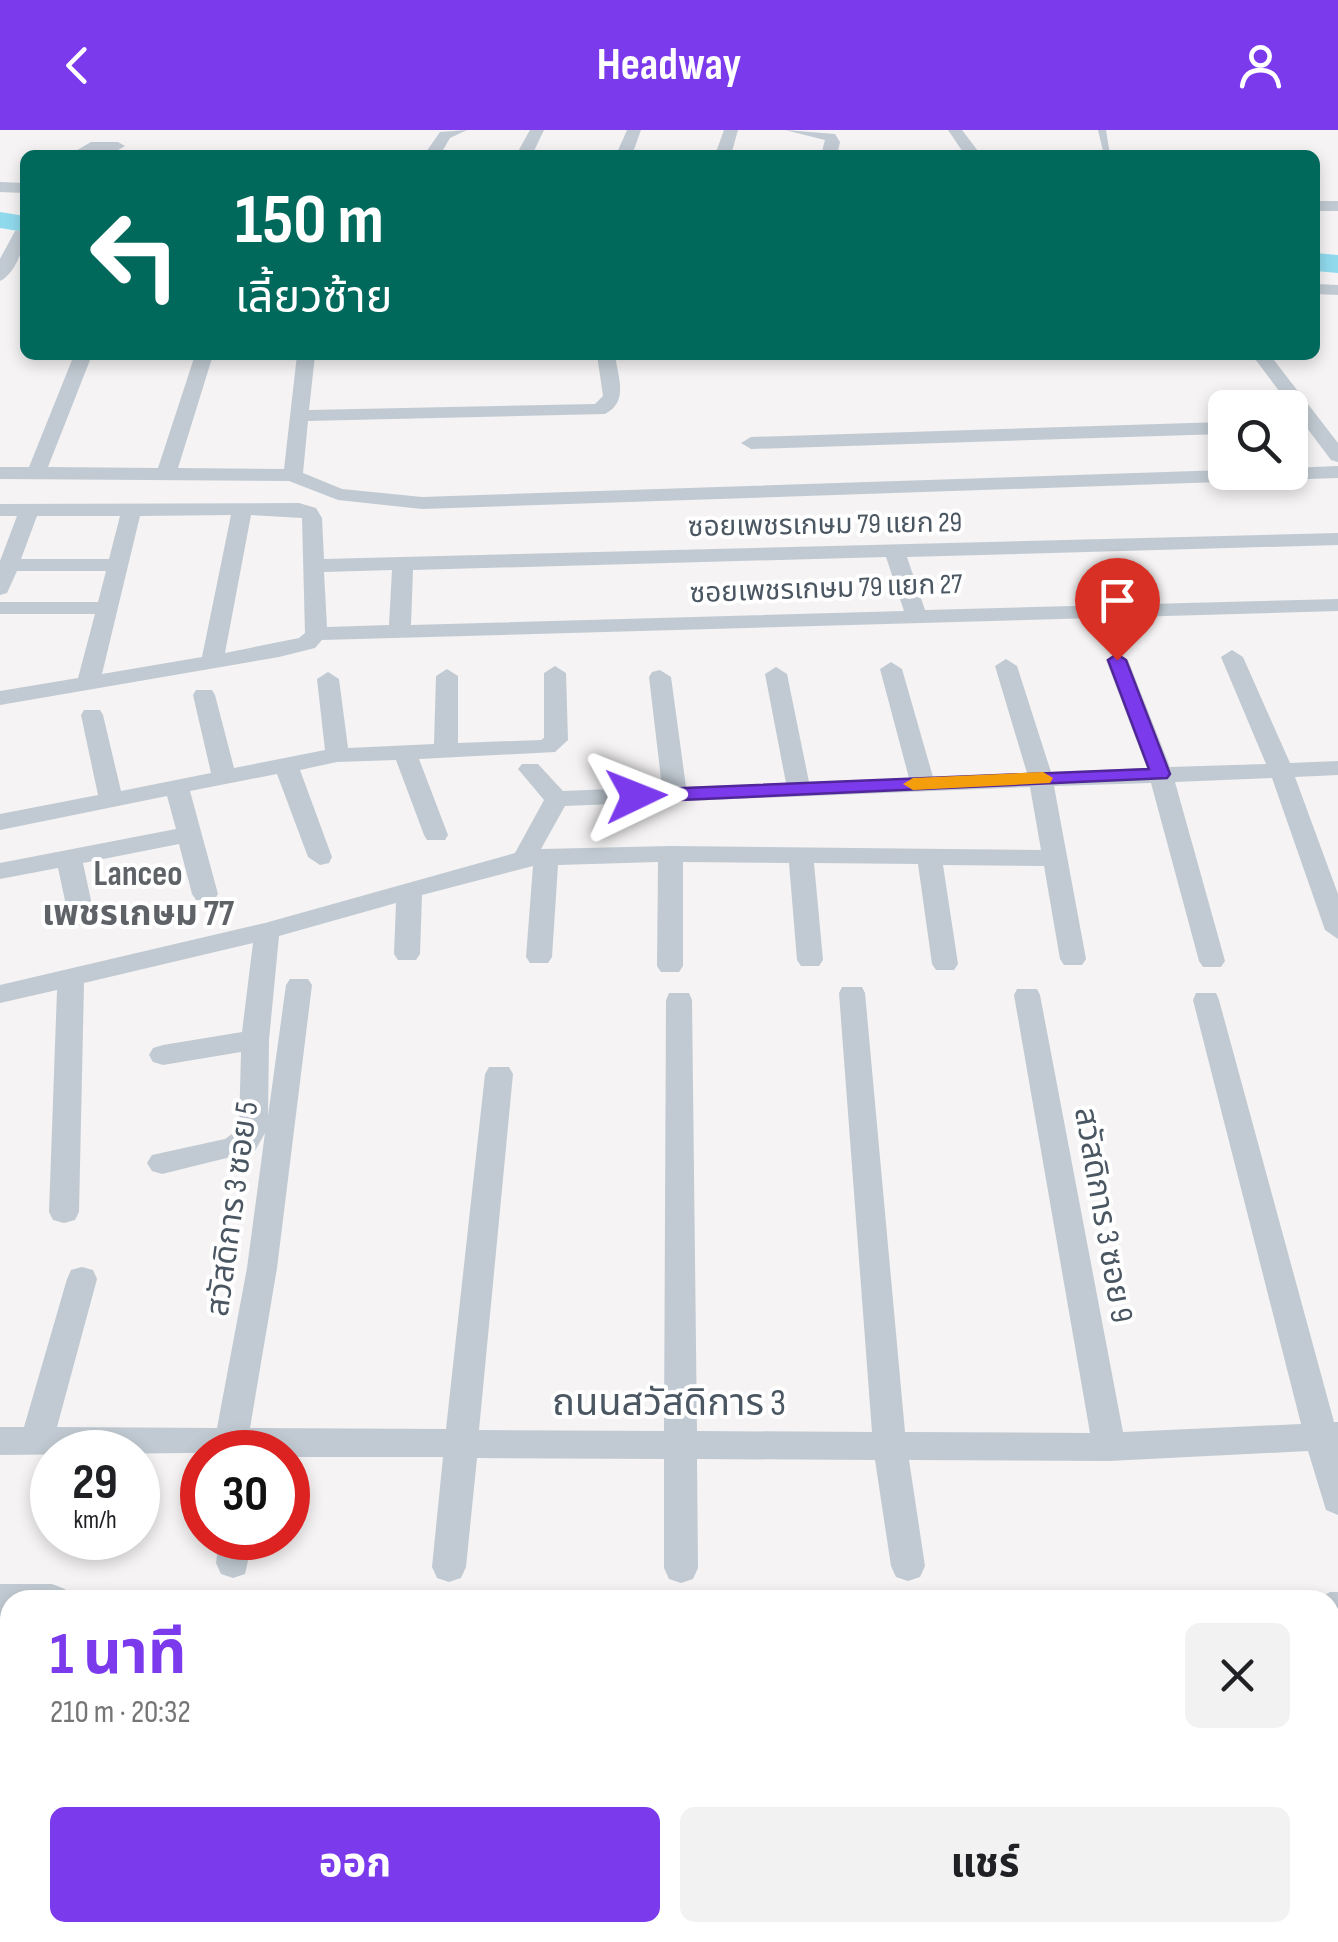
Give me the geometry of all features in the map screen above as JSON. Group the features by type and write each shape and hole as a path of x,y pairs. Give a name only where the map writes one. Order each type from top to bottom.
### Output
{"street":[{"path":"436,150 446,135 460,130"},
{"path":"512,130 536,130"},
{"path":"792,130 830,136 831,150"},
{"path":"85,150 91,146 118,146"},
{"path":"0,276 20,238"},
{"path":"1326,289 1338,306"},
{"path":"36,474 81,360"},
{"path":"166,474 202,360"},
{"path":"293,475 306,360"},
{"path":"300,416 598,410 608,405 612,396 607,360"},
{"path":"1265,360 1338,456"},
{"path":"750,443 1208,428"},
{"path":"1064,431 1089,480"},
{"path":"0,474 293,475 309,486 348,496 422,503 1338,472"},
{"path":"212,662 242,509"},
{"path":"0,510 309,512 316,634"},
{"path":"0,589 29,510"},
{"path":"88,683 132,510"},
{"name":"ซอยเพชรเกษม 79 แยก 29","path":"314,566 1338,539"},
{"path":"894,550 916,616"},
{"path":"400,632 403,563"},
{"path":"9,566 118,565"},
{"name":"ซอยเพชรเกษม 79 แยก 27","path":"0,698 308,643 316,634 1338,606"},
{"path":"0,608 107,608"},
{"path":"1232,657 1281,770 1338,930"},
{"path":"1117,660 1160,774 1212,961"},
{"path":"1006,666 1041,778 1073,959"},
{"path":"891,669 923,784"},
{"path":"0,822 337,755 554,744 555,673"},
{"path":"776,674 799,789"},
{"path":"446,752 447,676"},
{"path":"660,677 675,794"},
{"path":"328,679 337,755"},
{"path":"204,695 224,778"},
{"path":"92,715 111,800"},
{"path":"405,753 436,835"},
{"path":"286,765 320,857"},
{"path":"557,799 1338,768"},
{"path":"530,769 557,799"},
{"path":"177,787 205,894"},
{"path":"539,958 535,857 557,799"},
{"path":"0,871 190,834"},
{"path":"0,994 267,932 535,857 671,854 1056,858"},
{"path":"670,966 671,854"},
{"path":"800,855 810,960"},
{"path":"930,856 945,964"},
{"path":"68,858 82,920"},
{"path":"406,954 409,893"},
{"path":"162,1163 245,1142 253,1129 256,1040 267,932"},
{"path":"64,1212 71,978"},
{"name":"สวัสดิการ 3 ซอย 5","path":"246,1430 299,985"},
{"path":"852,993 890,1445 908,1566"},
{"name":"สวัสดิการ 3 ซอย 9","path":"1028,995 1110,1447"},
{"path":"680,1000 681,1568"},
{"path":"1206,1000 1329,1436 1338,1500"},
{"path":"163,1055 256,1040"},
{"path":"449,1567 499,1074"},
{"path":"40,1430 82,1279"},
{"name":"ถนนสวัสดิการ 3","path":"310,1445 1110,1447 1329,1436"},
{"name":"ถนนสวัสดิการ 3","path":"0,1440 30,1442"}],"waterway":[{"path":"0,220 20,223"},
{"path":"1320,262 1338,264"}],"slow traffic":[{"path":"913,784 1043,778"}],"district":[{"name":"Lanceo เพชรเกษม 77","path":"138,894"}],"route":[{"path":"636,796 1160,774 1117,660"}]}
